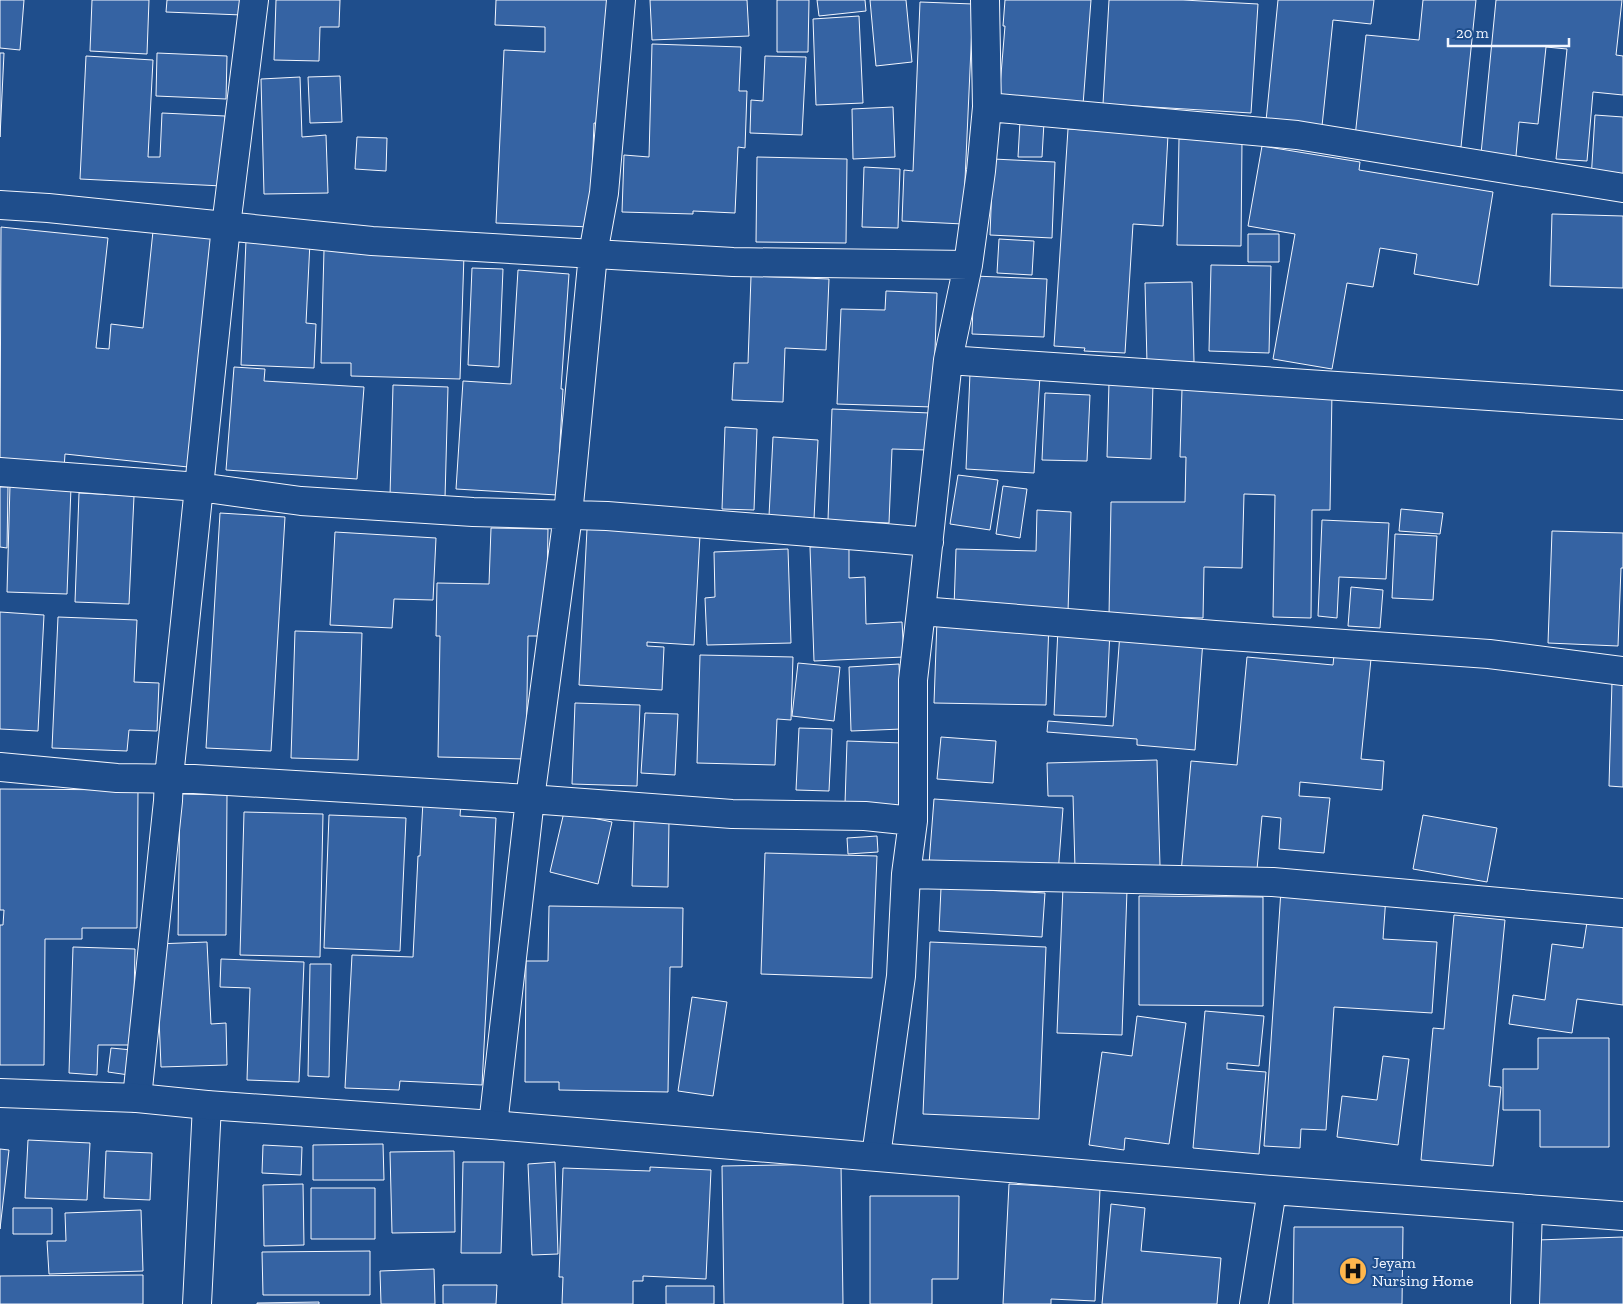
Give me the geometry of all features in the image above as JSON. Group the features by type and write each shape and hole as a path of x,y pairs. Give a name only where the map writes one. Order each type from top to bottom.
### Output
{"street":[{"path":"137,1098 226,226 254,0"},
{"path":"493,1125 530,799 568,515 593,254 604,193 621,0"},
{"path":"876,1156 901,976 906,874 913,821 913,680 948,360 968,265 987,107 985,0"},
{"path":"987,107 1297,135 1623,188"},
{"path":"0,205 48,208 372,241 733,262 968,265"},
{"path":"948,360 1623,405"},
{"path":"0,472 199,487 301,501 676,522 929,542"},
{"path":"921,611 1225,636 1489,654 1623,671"},
{"path":"0,767 118,778 169,778 530,799 732,814 865,816 913,821"},
{"path":"906,874 1273,882 1623,913"},
{"path":"0,1093 137,1098 207,1105 493,1125 876,1156 1272,1190 1623,1216"},
{"path":"197,1304 207,1105"},
{"path":"1254,1304 1272,1190"},
{"path":"1525,1304 1528,1209"}],"building":[{"path":"0,0 24,0 20,50 0,48"},
{"path":"92,0 149,0 147,54 90,51"},
{"path":"167,0 242,0 242,15 166,12"},
{"path":"276,0 340,0 339,27 320,27 319,61 274,60"},
{"path":"496,0 611,0 605,124 594,123 590,227 496,223 504,50 545,52 545,27 495,25"},
{"path":"650,0 747,0 749,36 652,40"},
{"path":"777,0 809,0 808,52 777,52"},
{"path":"817,0 865,0 866,11 819,16"},
{"path":"870,0 906,0 912,62 876,66"},
{"path":"1005,0 1091,0 1083,105 999,99 1005,26 1003,26"},
{"path":"1109,0 1183,0 1258,4 1251,113 1103,104"},
{"path":"1278,0 1374,0 1371,24 1333,20 1322,126 1266,121"},
{"path":"1423,0 1476,0 1461,147 1355,137 1366,35 1419,40"},
{"path":"1496,0 1622,0 1616,55 1623,56 1623,95 1593,92 1587,161 1556,159 1567,49 1546,47 1538,124 1519,122 1515,167 1480,164"},
{"path":"920,2 973,4 963,224 902,221 904,170 913,171"},
{"path":"859,16 863,103 816,105 813,19"},
{"path":"652,44 741,47 739,91 747,91 745,148 738,147 735,213 693,211 693,214 622,212 624,155 649,157"},
{"path":"0,53 4,53 0,137"},
{"path":"157,53 227,56 226,99 156,96"},
{"path":"86,56 153,60 148,157 160,157 162,113 225,116 222,186 80,179"},
{"path":"765,56 806,57 802,135 750,133 751,100 763,101"},
{"path":"340,76 342,122 310,123 308,77"},
{"path":"300,77 302,137 326,135 328,193 264,194 261,79"},
{"path":"893,107 895,157 853,159 852,109"},
{"path":"1595,115 1623,117 1623,182 1591,180"},
{"path":"1020,121 1044,122 1042,157 1018,157"},
{"path":"1068,129 1168,135 1163,226 1133,224 1125,353 1084,351 1085,348 1054,346"},
{"path":"357,137 387,138 386,171 355,169"},
{"path":"1179,139 1242,140 1241,246 1177,245"},
{"path":"1262,146 1360,162 1359,170 1493,192 1478,285 1414,274 1417,254 1380,248 1373,287 1347,283 1332,369 1273,359 1295,234 1248,226"},
{"path":"757,157 847,159 846,243 756,242"},
{"path":"993,159 1055,162 1052,238 990,235"},
{"path":"864,167 900,169 898,228 862,227"},
{"path":"1552,214 1623,216 1623,288 1550,286"},
{"path":"1,227 108,238 96,348 109,349 111,324 143,328 153,231 213,238 188,467 65,454 64,469 0,462"},
{"path":"1248,234 1279,234 1279,262 1248,262"},
{"path":"999,239 1034,241 1032,275 997,273"},
{"path":"246,240 310,242 306,323 316,324 314,368 241,365"},
{"path":"324,250 464,254 460,379 351,376 351,363 321,363"},
{"path":"1211,265 1271,266 1269,353 1209,351"},
{"path":"472,268 503,269 499,367 468,365"},
{"path":"518,270 569,274 561,389 563,389 557,495 456,489 463,381 511,384"},
{"path":"751,276 829,279 826,350 785,348 783,402 732,400 734,363 748,363"},
{"path":"974,276 1047,279 1044,337 972,334"},
{"path":"1192,282 1194,362 1147,363 1145,283"},
{"path":"886,291 937,293 933,407 837,404 841,309 885,310"},
{"path":"234,367 265,369 264,381 364,387 357,479 226,470"},
{"path":"970,373 1040,376 1034,473 966,469"},
{"path":"1109,382 1153,383 1151,459 1107,457"},
{"path":"393,385 448,387 445,498 390,496"},
{"path":"1182,389 1332,392 1330,510 1312,510 1311,618 1273,617 1275,495 1244,494 1242,568 1204,567 1203,618 1109,616 1111,502 1185,502 1186,457 1180,457"},
{"path":"1045,393 1090,395 1087,461 1042,460"},
{"path":"832,409 930,413 928,450 892,449 889,523 828,520"},
{"path":"725,427 757,429 754,510 722,509"},
{"path":"773,437 818,440 814,519 769,516"},
{"path":"958,475 998,480 990,530 950,524"},
{"path":"10,485 71,487 67,594 7,592"},
{"path":"1003,486 1027,489 1020,538 996,534"},
{"path":"0,487 8,487 7,548 0,547"},
{"path":"79,493 134,496 129,604 75,602"},
{"path":"1401,509 1443,513 1440,534 1399,531"},
{"path":"1037,510 1071,512 1068,612 954,608 956,549 1036,551"},
{"path":"220,513 285,517 271,751 206,748"},
{"path":"1322,520 1389,523 1386,579 1339,577 1337,618 1318,616"},
{"path":"491,528 548,529 546,636 528,636 526,759 438,757 440,636 436,636 437,583 489,584"},
{"path":"587,529 700,535 694,645 647,642 647,646 664,647 662,690 579,685"},
{"path":"1552,531 1623,533 1623,568 1621,568 1618,646 1548,643"},
{"path":"335,532 436,538 433,600 394,599 392,628 330,625"},
{"path":"1395,534 1437,536 1433,600 1392,598"},
{"path":"849,546 849,578 865,577 866,624 902,622 904,657 814,661 810,547"},
{"path":"788,549 791,643 707,645 705,598 715,597 714,552"},
{"path":"1351,587 1383,590 1380,628 1348,626"},
{"path":"0,612 44,615 38,731 0,729"},
{"path":"58,617 137,620 134,682 159,683 157,731 129,730 127,751 52,748"},
{"path":"937,620 1049,622 1046,705 934,703"},
{"path":"1058,628 1110,630 1106,717 1054,715"},
{"path":"295,631 362,633 358,760 291,758"},
{"path":"1120,633 1203,640 1195,750 1137,745 1137,739 1047,732 1048,721 1113,726"},
{"path":"700,655 793,657 791,720 777,719 775,765 697,763"},
{"path":"1334,655 1371,659 1361,759 1384,761 1382,790 1300,782 1299,796 1330,798 1324,853 1279,849 1281,818 1262,816 1256,880 1181,873 1191,761 1237,765 1247,657 1333,665"},
{"path":"798,663 840,667 834,721 792,716"},
{"path":"899,664 902,729 851,731 849,667"},
{"path":"1612,681 1623,681 1623,787 1609,786"},
{"path":"575,703 640,705 637,786 572,784"},
{"path":"645,713 678,714 675,775 641,773"},
{"path":"799,728 832,729 829,791 796,790"},
{"path":"941,737 996,741 993,783 937,779"},
{"path":"847,741 902,743 899,806 845,804"},
{"path":"1157,760 1160,866 1075,868 1073,796 1048,796 1047,763"},
{"path":"0,789 138,790 137,928 82,928 82,939 45,939 44,1065 0,1065 0,925 3,925 4,910 0,910"},
{"path":"180,794 227,795 226,935 178,935"},
{"path":"934,799 1063,808 1058,874 929,864"},
{"path":"423,801 461,803 460,816 496,818 482,1085 400,1081 399,1090 345,1088 352,955 413,957"},
{"path":"244,812 323,814 320,957 240,955"},
{"path":"564,812 612,822 598,884 550,872"},
{"path":"329,815 406,818 400,951 324,948"},
{"path":"1423,815 1497,828 1487,882 1413,869"},
{"path":"634,819 669,820 668,887 632,886"},
{"path":"877,836 878,852 848,854 847,838"},
{"path":"765,853 877,856 872,978 761,974"},
{"path":"1063,887 1127,890 1122,1035 1057,1033"},
{"path":"941,888 1045,893 1042,937 939,931"},
{"path":"1281,890 1386,896 1383,939 1437,942 1432,1013 1334,1007 1326,1130 1301,1129 1300,1148 1264,1146"},
{"path":"1139,896 1263,897 1263,1006 1139,1005"},
{"path":"549,906 683,908 682,967 670,967 668,1092 559,1090 559,1082 525,1082 526,961 548,961"},
{"path":"1454,915 1505,920 1489,1086 1501,1087 1493,1166 1421,1160 1433,1028 1444,1029"},
{"path":"1587,922 1623,927 1623,1005 1577,999 1572,1033 1509,1024 1513,995 1545,1000 1552,944 1583,948"},
{"path":"207,942 211,1024 226,1023 227,1065 161,1067 156,944"},
{"path":"930,942 1046,947 1039,1119 923,1114"},
{"path":"73,947 135,949 133,1045 98,1045 97,1075 69,1073"},
{"path":"221,959 304,962 299,1082 247,1080 250,988 220,987"},
{"path":"310,964 331,964 329,1077 308,1076"},
{"path":"692,997 727,1002 713,1096 678,1091"},
{"path":"1205,1011 1264,1016 1259,1066 1227,1063 1227,1069 1266,1072 1259,1154 1193,1148"},
{"path":"1137,1016 1186,1023 1169,1144 1125,1138 1124,1150 1089,1145 1102,1052 1132,1056"},
{"path":"1538,1038 1609,1038 1609,1147 1540,1147 1540,1110 1503,1110 1503,1069 1538,1069"},
{"path":"111,1048 132,1050 129,1075 108,1072"},
{"path":"1383,1056 1409,1059 1398,1145 1337,1137 1342,1096 1377,1100"},
{"path":"28,1140 90,1143 87,1200 25,1198"},
{"path":"383,1144 384,1180 313,1180 313,1145"},
{"path":"263,1145 302,1147 301,1175 262,1173"},
{"path":"0,1149 9,1150 0,1229"},
{"path":"106,1151 152,1153 150,1200 104,1198"},
{"path":"454,1151 455,1232 392,1233 390,1152"},
{"path":"463,1162 504,1162 501,1253 461,1253"},
{"path":"555,1162 558,1254 532,1255 528,1164"},
{"path":"841,1164 843,1304 724,1304 722,1166"},
{"path":"650,1167 711,1170 706,1279 643,1276 643,1281 633,1281 633,1304 562,1304 563,1277 559,1277 563,1168 650,1171"},
{"path":"303,1184 304,1245 264,1246 263,1185"},
{"path":"1009,1184 1100,1189 1095,1301 1051,1299 1051,1304 1003,1304"},
{"path":"311,1188 375,1188 375,1239 311,1239"},
{"path":"870,1196 959,1196 958,1279 932,1279 932,1304 870,1304"},
{"path":"1111,1204 1145,1208 1141,1251 1221,1258 1217,1304 1102,1304"},
{"path":"13,1208 52,1208 52,1234 13,1234"},
{"path":"141,1210 143,1271 49,1274 47,1241 66,1241 65,1213"},
{"path":"1294,1227 1403,1227 1402,1304 1293,1304"},
{"path":"1623,1237 1623,1304 1539,1304 1537,1240"},
{"path":"370,1251 370,1295 263,1295 262,1252"},
{"path":"434,1269 435,1304 381,1304 380,1271"},
{"path":"143,1275 143,1304 0,1304 0,1276"},
{"path":"443,1285 497,1285 496,1304 443,1304"},
{"path":"666,1286 714,1286 714,1304 666,1304"},
{"path":"319,1302 319,1304 257,1304 257,1303"}],"place":[{"name":"Jeyam Nursing Home","path":"1353,1271"}]}
